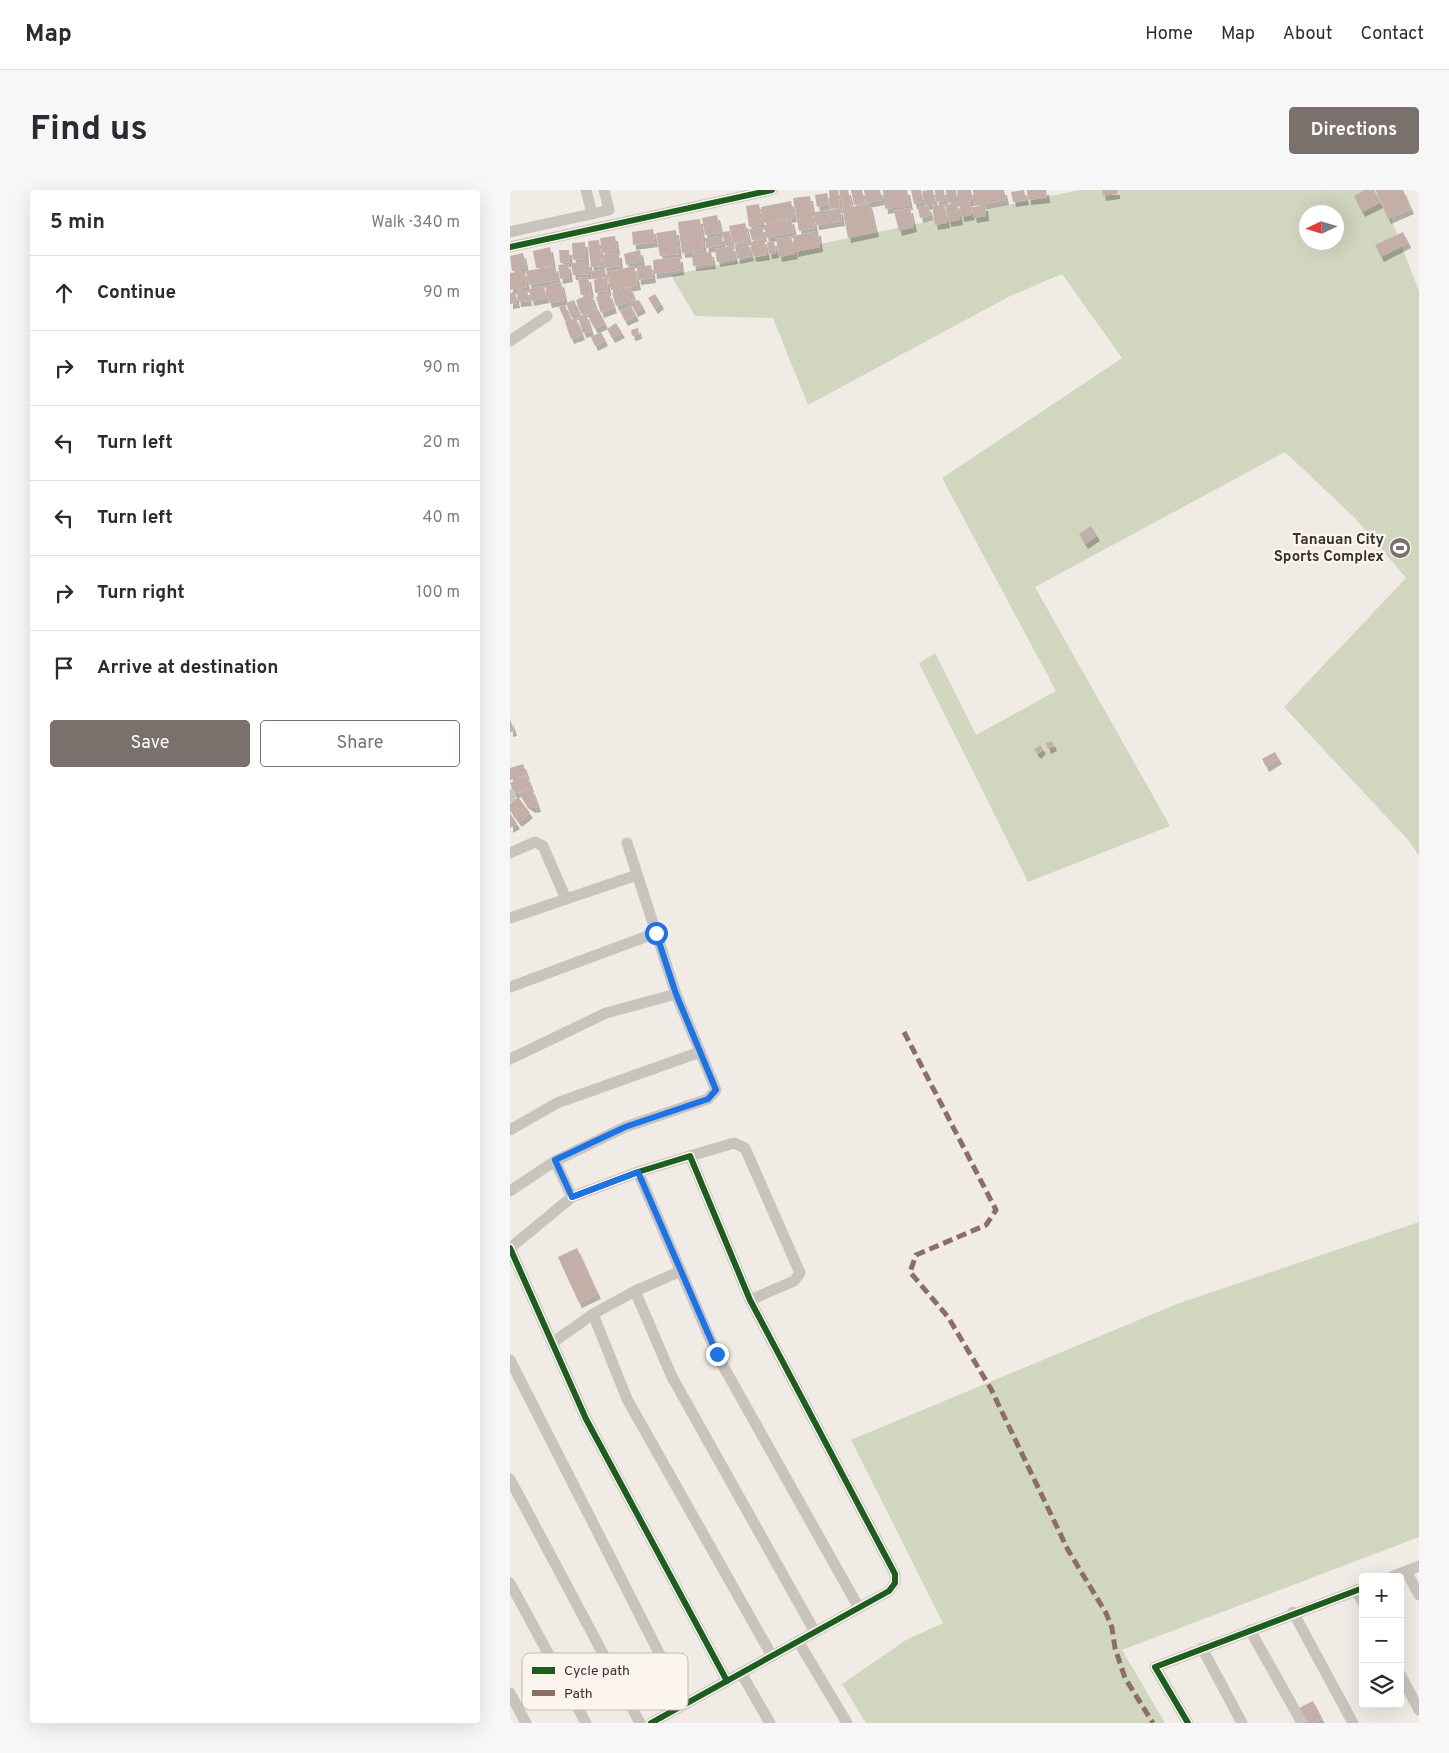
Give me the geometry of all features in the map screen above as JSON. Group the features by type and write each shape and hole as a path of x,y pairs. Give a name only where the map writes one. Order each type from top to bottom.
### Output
{"street":[{"path":"586,190 592,214"},
{"path":"510,232 609,210 604,190"},
{"path":"510,247 772,190"},
{"path":"510,340 547,316"},
{"path":"510,853 535,842 543,846 566,899"},
{"path":"510,1191 555,1160 625,1127 712,1096 716,1090 676,994 627,843"},
{"path":"510,918 637,875"},
{"path":"510,987 656,933"},
{"path":"510,1059 606,1013 676,994"},
{"path":"510,1130 557,1103 700,1052"},
{"path":"727,1681 586,1419 510,1248 572,1197 638,1172 734,1143 745,1148 800,1273 794,1281 750,1300"},
{"path":"688,1702 889,1591 895,1583 895,1574 750,1300 690,1156"},
{"path":"555,1160 572,1197"},
{"path":"638,1172 717,1354 859,1608"},
{"path":"552,1343 594,1314 635,1291 681,1271"},
{"path":"635,1291 672,1377 815,1632"},
{"path":"594,1314 628,1399 772,1656"},
{"path":"510,1360 659,1653"},
{"path":"510,1479 603,1653"},
{"path":"1401,1573 1419,1566"},
{"path":"1406,1571 1419,1595"},
{"path":"510,1583 548,1653"},
{"path":"1188,1723 1155,1667 1293,1612 1359,1589"},
{"path":"1293,1612 1353,1723"},
{"path":"1250,1630 1302,1723"},
{"path":"798,1641 846,1723"},
{"path":"1202,1648 1242,1723"},
{"path":"741,1673 770,1723"},
{"path":"1404,1682 1419,1710"},
{"path":"510,1693 526,1723"},
{"path":"579,1710 586,1723"},
{"path":"633,1710 640,1723"},
{"path":"651,1723 674,1710"}],"green space":[{"path":"1080,190 1380,190 1419,291 1419,856 1409,841 1284,707 1406,578 1356,519 1285,452 1035,587 1170,826 1028,882 919,663 935,653 976,735 1056,691 942,478 1122,358 1062,274 1010,296 808,405 773,318 695,316 671,275"},
{"path":"1419,1222 1419,1537 1122,1650 1165,1723 866,1723 842,1684 906,1640 943,1623 851,1440 1177,1304"}],"building":[{"path":"829,190 838,190 840,208 830,209"},
{"path":"839,190 848,190 852,207 869,203 876,232 848,238"},
{"path":"851,190 862,190 865,203 854,205"},
{"path":"864,190 880,190 882,200 866,203"},
{"path":"883,190 907,190 910,205 885,209"},
{"path":"911,190 921,190 923,202 914,204"},
{"path":"933,190 935,204 925,205 922,191"},
{"path":"935,190 944,190 945,201 936,202"},
{"path":"946,190 956,190 957,201 947,203"},
{"path":"957,190 971,190 973,201 969,201 972,215 961,217"},
{"path":"973,190 1004,190 1006,200 975,206"},
{"path":"1024,190 1026,200 1013,202 1011,192"},
{"path":"1027,190 1046,190 1047,198 1028,200"},
{"path":"1102,190 1117,190 1117,194 1103,196"},
{"path":"1365,190 1374,190 1380,203 1362,212 1354,196"},
{"path":"1376,190 1403,190 1411,209 1388,219"},
{"path":"827,193 829,204 817,207 815,195"},
{"path":"810,196 815,228 799,231 793,198"},
{"path":"791,201 794,217 764,223 761,207"},
{"path":"957,203 960,220 948,222 945,205"},
{"path":"759,204 762,224 749,227 746,206"},
{"path":"944,204 947,223 935,225 932,206"},
{"path":"928,206 931,215 920,218 918,208"},
{"path":"985,206 986,216 974,218 972,207"},
{"path":"910,208 914,227 899,231 894,211"},
{"path":"840,209 842,221 816,225 814,212"},
{"path":"717,215 721,232 705,235 702,218"},
{"path":"700,219 704,250 682,253 678,222"},
{"path":"791,219 794,232 766,238 764,225"},
{"path":"745,223 749,240 733,243 729,226"},
{"path":"762,227 764,237 752,240 749,229"},
{"path":"653,229 655,242 633,245 632,232"},
{"path":"676,230 679,254 660,256 656,233"},
{"path":"730,231 732,244 725,246 722,232"},
{"path":"818,231 820,247 795,252 793,236"},
{"path":"1403,232 1408,243 1381,257 1375,245"},
{"path":"615,236 617,250 602,253 600,238"},
{"path":"722,236 723,245 706,248 705,238"},
{"path":"791,236 795,254 779,257 776,239"},
{"path":"764,239 767,255 753,257 750,242"},
{"path":"599,240 602,266 591,267 588,241"},
{"path":"774,241 776,253 769,254 767,242"},
{"path":"585,242 586,259 573,260 572,243"},
{"path":"748,242 751,256 737,259 735,244"},
{"path":"733,246 735,259 717,262 715,249"},
{"path":"550,247 553,265 536,268 533,251"},
{"path":"559,250 569,250 570,262 560,263"},
{"path":"640,250 642,261 626,265 624,254"},
{"path":"711,252 713,264 693,266 692,254"},
{"path":"523,253 526,268 512,271 510,256"},
{"path":"619,253 620,266 604,268 602,255"},
{"path":"680,257 681,270 654,274 653,260"},
{"path":"589,262 590,274 573,275 571,263"},
{"path":"568,264 570,277 560,279 558,265"},
{"path":"651,265 653,278 638,280 637,267"},
{"path":"555,266 558,280 529,285 526,271"},
{"path":"634,266 638,285 611,290 607,272"},
{"path":"605,269 606,277 592,279 591,271"},
{"path":"525,271 527,287 510,290 510,273"},
{"path":"588,277 591,293 581,295 578,278"},
{"path":"607,278 608,291 595,293 594,280"},
{"path":"561,282 565,300 549,303 545,286"},
{"path":"544,286 546,298 531,301 529,289"},
{"path":"630,287 635,300 616,306 612,293"},
{"path":"527,290 529,301 518,302 517,291"},
{"path":"515,292 517,303 510,304 510,293"},
{"path":"609,293 614,308 601,313 596,297"},
{"path":"591,294 596,308 581,314 576,300"},
{"path":"655,294 661,304 655,309 648,298"},
{"path":"574,300 579,313 571,317 566,303"},
{"path":"639,300 643,308 635,312 631,303"},
{"path":"565,305 570,318 565,321 559,307"},
{"path":"631,306 636,316 625,321 620,311"},
{"path":"598,309 605,324 595,329 587,314"},
{"path":"586,314 591,331 583,333 578,317"},
{"path":"576,318 582,335 571,339 565,322"},
{"path":"616,323 622,333 612,338 607,329"},
{"path":"638,328 639,334 632,336 631,330"},
{"path":"601,332 605,341 595,346 591,337"},
{"path":"1091,526 1097,536 1085,544 1079,534"},
{"path":"510,719 514,731 510,732"},
{"path":"1052,741 1054,746 1048,749 1046,743"},
{"path":"1040,745 1043,749 1038,754 1034,750"},
{"path":"1275,752 1279,759 1266,767 1262,759"},
{"path":"523,764 527,775 510,780 510,768"},
{"path":"527,776 531,787 514,794 510,783"},
{"path":"532,789 538,807 532,808 525,803 519,793"},
{"path":"518,797 530,813 519,822 510,811 510,804"},
{"path":"510,813 517,824 510,828"},
{"path":"577,1248 598,1294 579,1303 558,1257"},
{"path":"1313,1701 1322,1719 1314,1723 1304,1723 1297,1709"}],"marked path":[{"path":"904,1032 996,1210 986,1225 916,1255 910,1272 948,1317 991,1389 1068,1550 1106,1613 1112,1628 1115,1648 1125,1678 1153,1723"}],"cycle path":[{"path":"510,247 772,190"},
{"path":"572,1197 638,1172 690,1156 750,1300 895,1574 895,1583 889,1591 688,1702"},
{"path":"510,1248 586,1419 727,1681"},
{"path":"1188,1723 1155,1667 1359,1590"},
{"path":"651,1723 674,1710"}],"place":[{"name":"Tanauan City Sports Complex","path":"1400,548"}],"route":[{"path":"656,933 676,994 716,1090 708,1099 625,1127 555,1160 572,1197 638,1172 717,1354"}]}
